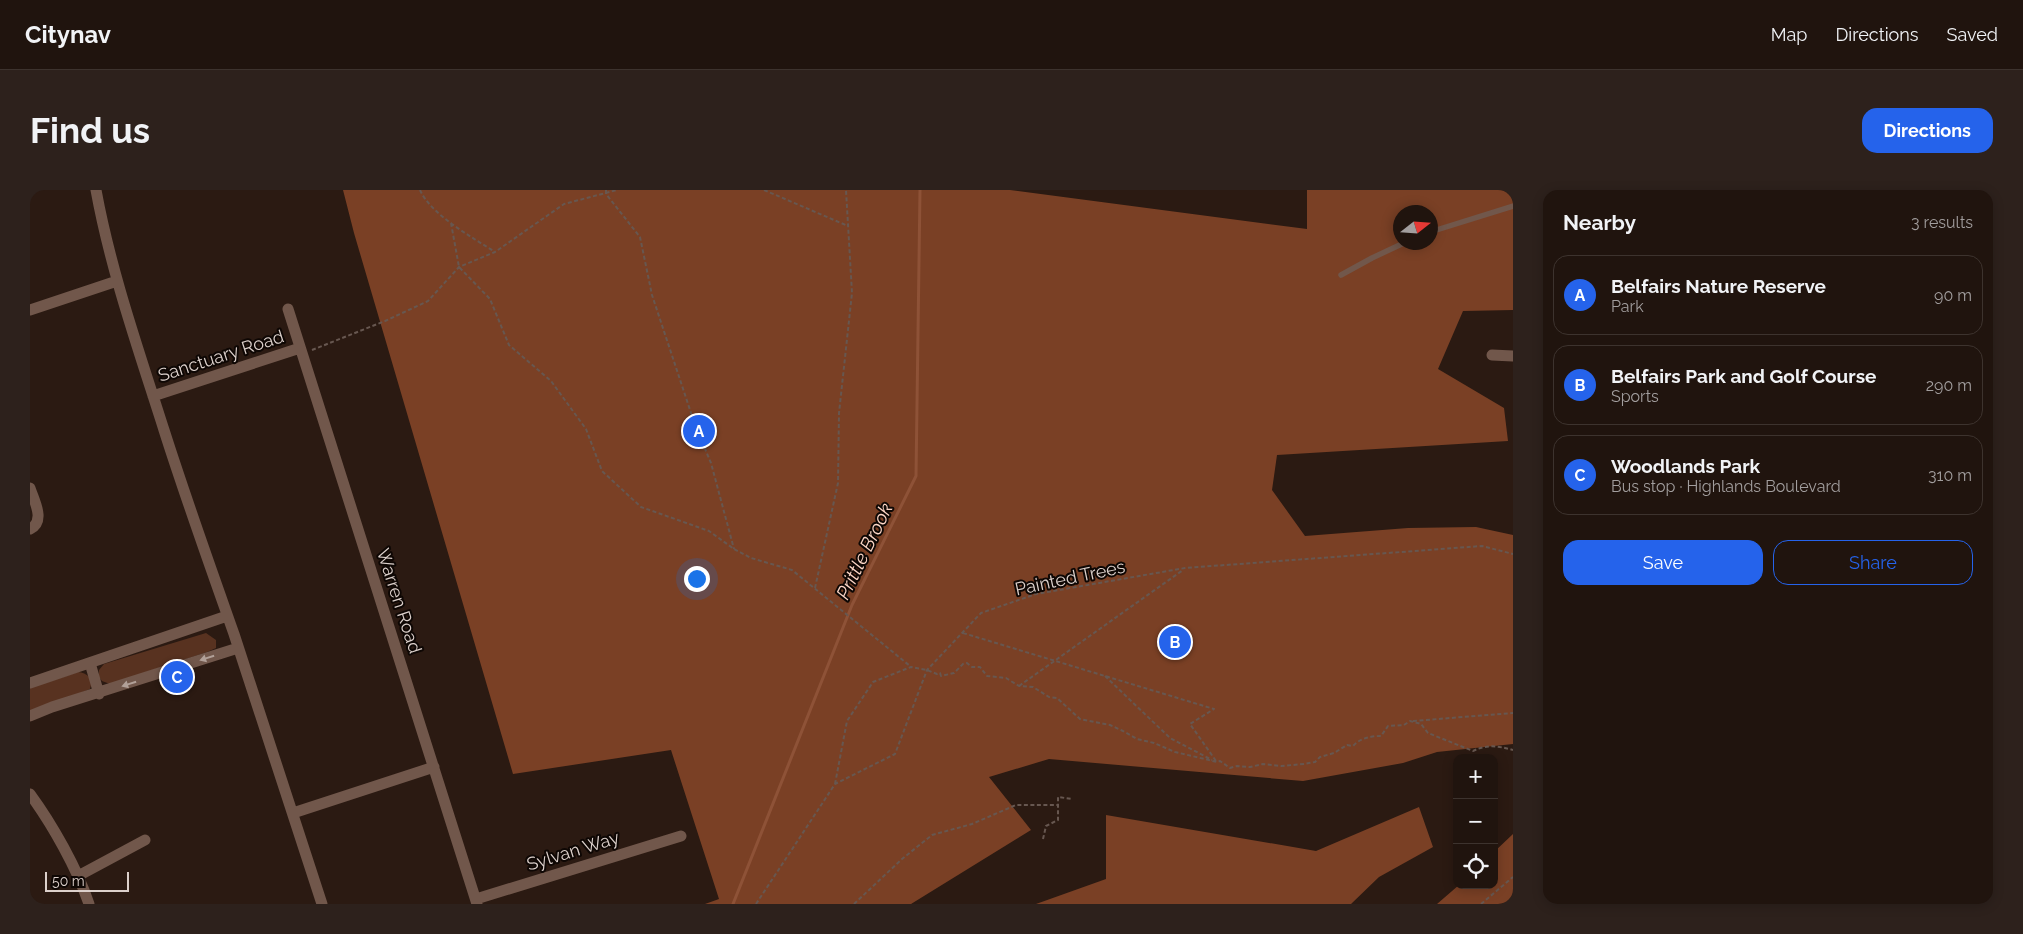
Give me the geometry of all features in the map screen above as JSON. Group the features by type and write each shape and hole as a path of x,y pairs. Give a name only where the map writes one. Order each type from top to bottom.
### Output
{"street":[{"path":"96,190 104,233 117,281 201,543 238,648 322,904"},
{"path":"30,310 117,281"},
{"name":"Warren Road","path":"288,309 476,902"},
{"name":"Sanctuary Road","path":"154,396 301,351"},
{"path":"1492,355 1513,356"},
{"path":"30,488 39,517 37,524 30,529"},
{"path":"30,683 227,616"},
{"path":"30,716 52,707 99,694 238,648"},
{"path":"90,663 99,694"},
{"path":"293,813 434,768"},
{"path":"30,794 39,806 78,876 89,904"},
{"name":"Sylvan Way","path":"476,902 681,836"},
{"path":"78,876 145,840"}],"lane":[{"path":"1438,229 1513,206"},
{"path":"1341,275 1393,248"}],"path":[{"path":"420,190 423,197 451,224 495,252"},
{"path":"606,190 606,194 640,236 652,295 695,425 711,464 734,549"},
{"path":"301,351 385,321 428,301 459,267 495,252 564,204 617,190"},
{"path":"764,190 848,226"},
{"path":"815,588 838,483 839,413 852,293 846,190"},
{"path":"451,224 459,267 490,299 509,345 551,381 586,429 602,471 641,506 709,531 734,549 752,558 792,570 911,667 928,670 936,674 940,673 941,676 954,673 963,664 967,663 972,667 980,667 987,676 1006,678 1019,686 1033,687 1049,696 1057,698 1080,719 1110,725 1124,731 1137,740 1154,743 1174,752 1217,762 1220,761 1230,768 1263,764 1281,766 1315,762 1320,757 1334,753 1347,746 1353,746 1356,742 1365,738 1381,736 1388,726 1404,725 1410,721 1513,713"},
{"name":"Painted Trees","path":"835,784 895,754 928,670 981,613 1036,594 1185,568 1482,546 1513,554"},
{"path":"1019,686 1185,568"},
{"path":"963,633 1104,674 1214,709 1190,724 1217,762"},
{"path":"756,904 835,784 847,721 874,682 911,667"},
{"path":"1104,674 1170,738 1217,762"},
{"path":"1410,721 1421,724 1428,733 1472,751 1482,747 1495,746 1513,750"},
{"path":"1043,839 1046,826 1058,820 1058,797 1072,798"},
{"path":"854,904 902,859 932,836 972,824 1016,805 1058,805"},
{"path":"1481,904 1512,879"}],"shaded area":[{"path":"343,190 1010,190 1307,229 1307,190 1513,190 1513,310 1463,311 1438,369 1504,408 1508,441 1277,455 1272,490 1305,536 1408,528 1476,527 1513,535 1513,744 1437,752 1403,763 1303,781 1049,759 989,777 1031,830 911,904 705,904 719,899 671,750 513,774"},
{"path":"206,633 216,640 216,648 110,684 102,681 99,677 99,670 104,664"},
{"path":"78,672 89,677 91,682 90,689 30,713 30,688"},
{"path":"1419,807 1433,847 1379,877 1351,904 1036,904 1106,879 1106,815 1316,851"},
{"path":"1513,834 1513,904 1437,904 1454,889 1498,889 1498,848"}],"waterway":[{"name":"Prittle Brook","path":"733,904 852,605 916,476 920,190"}],"place":[{"name":"Belfairs Nature Reserve","path":"699,431"},
{"name":"Belfairs Park and Golf Course","path":"1175,642"},
{"name":"Woodlands Park","path":"177,677"}]}
